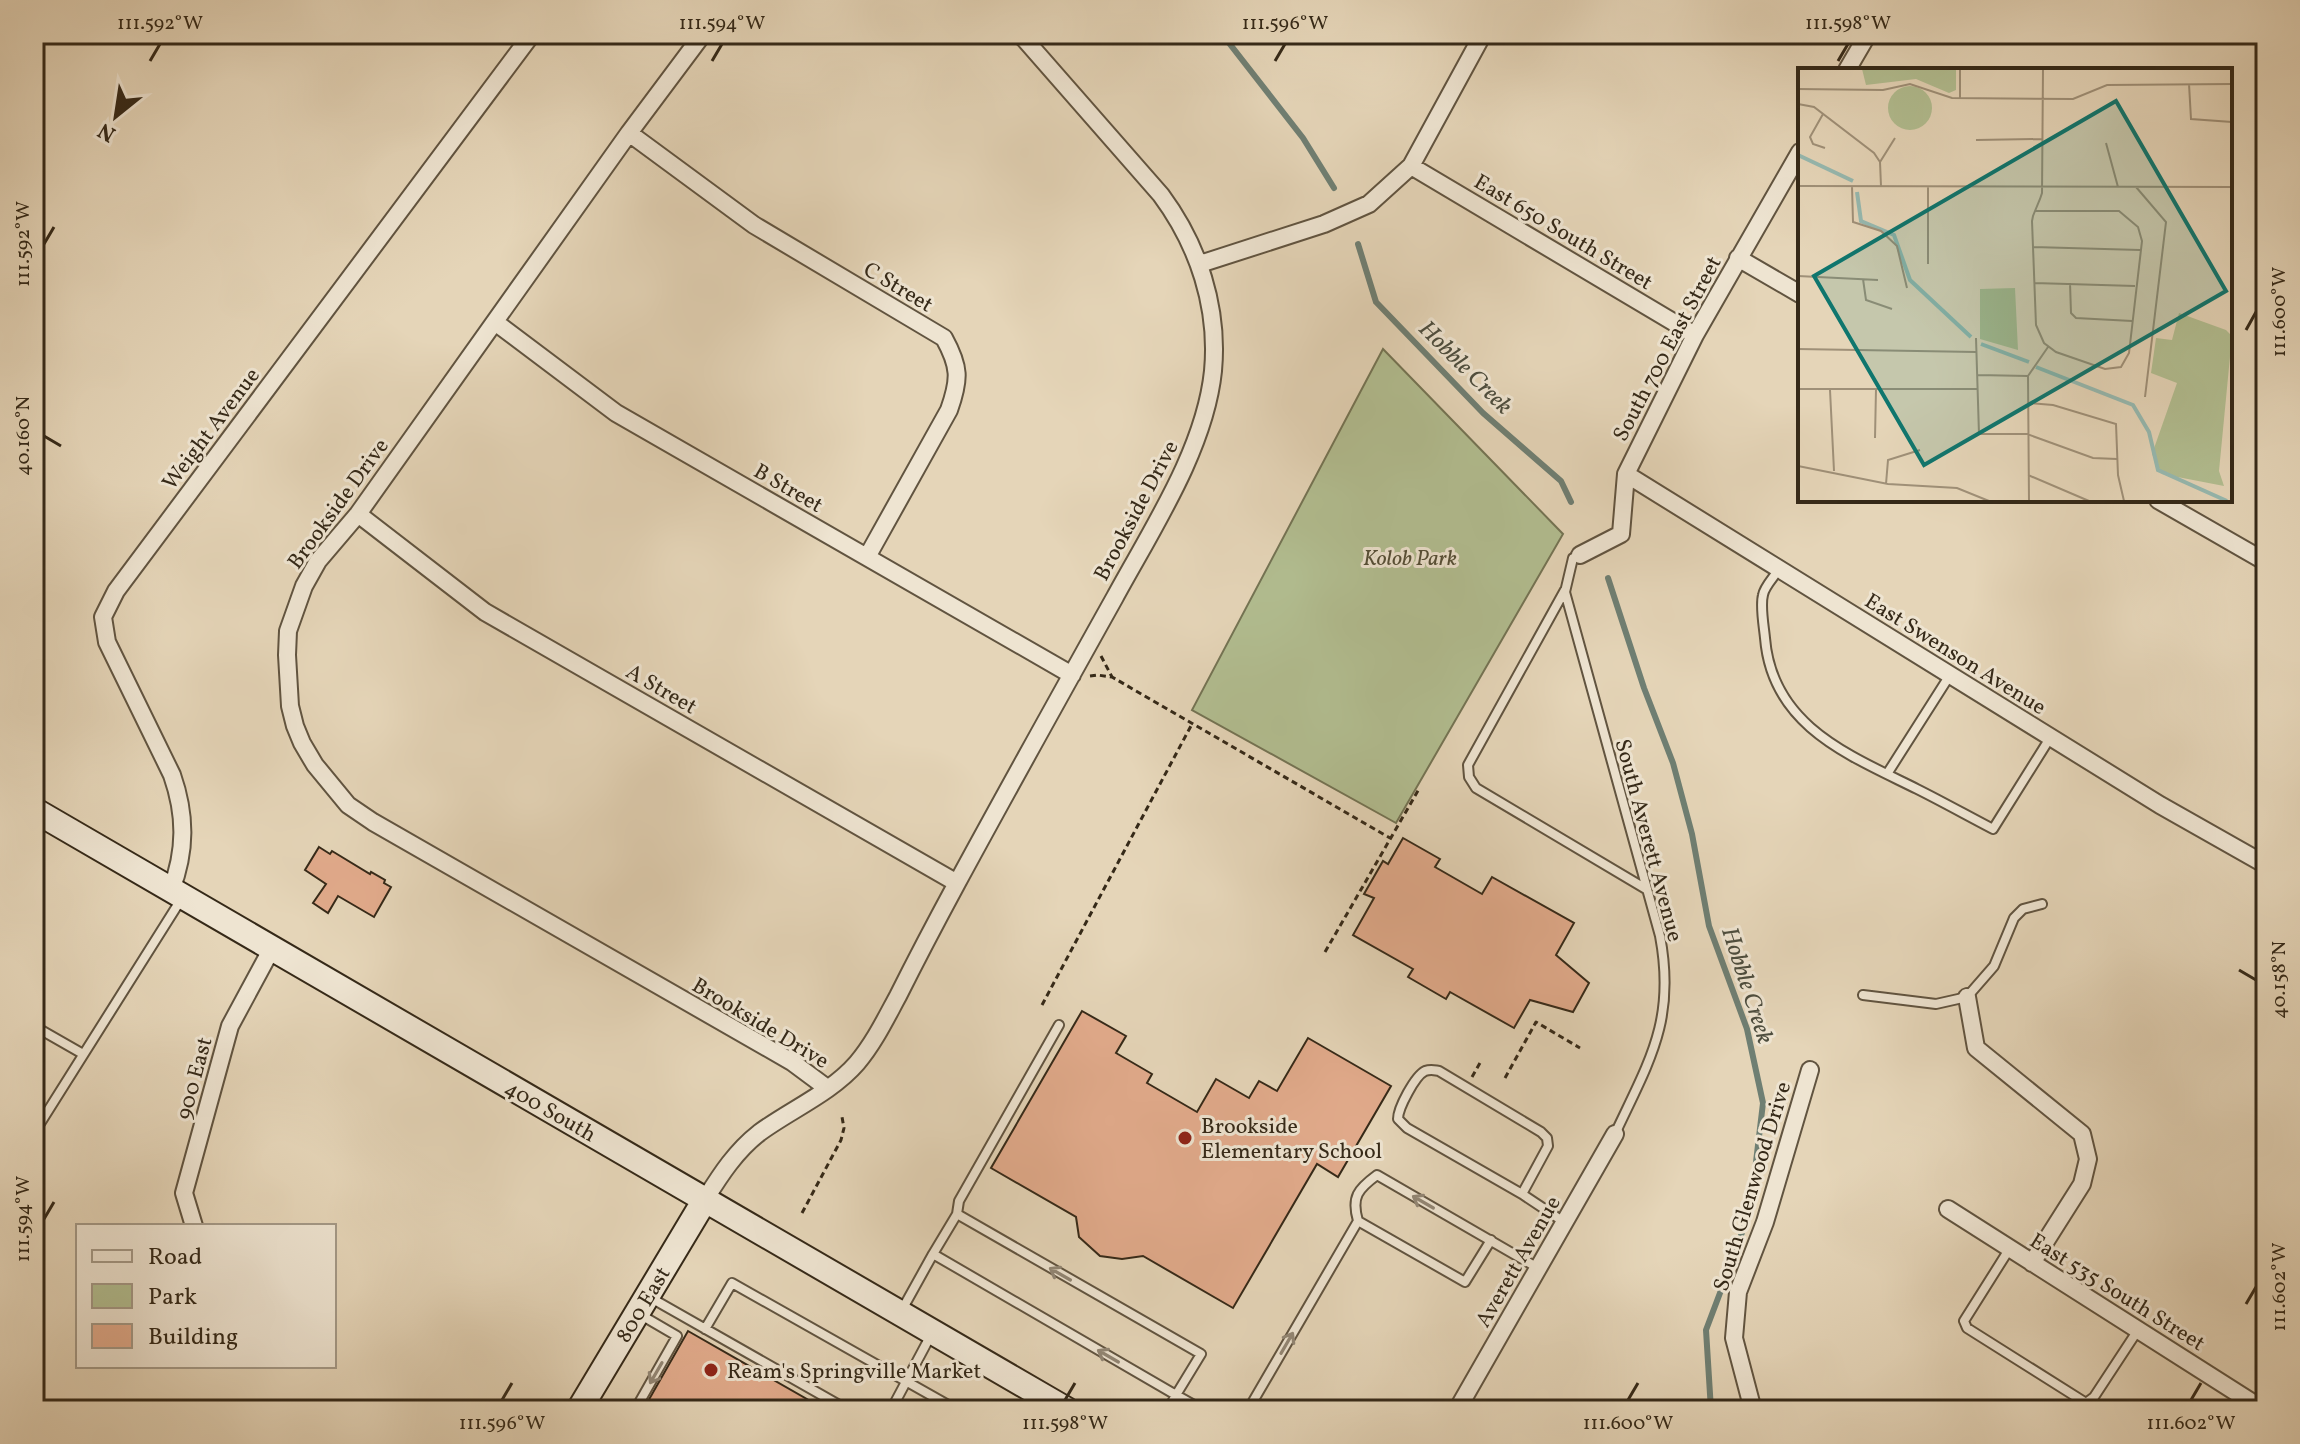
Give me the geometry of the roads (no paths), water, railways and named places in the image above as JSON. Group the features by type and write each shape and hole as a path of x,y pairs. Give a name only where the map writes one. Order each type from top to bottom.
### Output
{"main road":[{"name":"400 South","path":"34,810 1067,1410"},
{"name":"800 East","path":"579,1410 706,1198"}],"street":[{"name":"Weight Avenue","path":"177,894 182,853 182,813 178,794 172,775 107,642 103,617 116,591 532,34"},
{"name":"Brookside Drive","path":"706,1198 727,1164 758,1134 857,1064 877,1034 1192,452 1199,432 1213,370 1210,302 1200,264 1161,195 1020,34"},
{"path":"1200,264 1324,224 1369,204 1411,166 1483,34"},
{"path":"1848,68 1868,34"},
{"name":"Brookside Drive","path":"698,36 358,514 318,561 304,586 288,631 290,706 295,726 315,765 348,805 792,1062 827,1088"},
{"name":"C Street","path":"629,133 754,225 944,338 956,360 958,386 949,410 867,557"},
{"name":"South 700 East Street","path":"1580,555 1621,534 1626,474 1695,335 1798,155"},
{"name":"East 650 South Street","path":"1411,166 1695,335"},
{"path":"1738,258 1798,293"},
{"name":"B Street","path":"495,322 616,413 1072,675"},
{"name":"East Swenson Avenue","path":"1626,474 2160,805 2266,865"},
{"path":"2161,502 2266,562"},
{"name":"A Street","path":"358,514 485,612 957,883"},
{"name":"900 East","path":"193,1224 184,1193 230,1026 271,950"},
{"path":"1967,997 1976,1048 2082,1134 2088,1159 2082,1184 2032,1263"},
{"name":"South Glenwood Drive","path":"1753,1410 1734,1338 1738,1292 1765,1222 1810,1070"},
{"name":"Averett Avenue","path":"1457,1410 1615,1134"},
{"name":"East 535 South Street","path":"1948,1209 2264,1407"}],"lane":[{"path":"1580,555 1573,558 1565,590 1468,765 1469,777 1476,788 1647,889"},
{"path":"1779,569 1762,594 1766,644 1775,681 1789,706 1847,755 1993,829 2050,737"},
{"name":"South Averett Avenue","path":"1565,590 1665,963 1666,991 1656,1045 1615,1134"},
{"path":"1887,774 1950,675"},
{"path":"34,1133 177,894"},
{"path":"1863,995 1936,1004 1967,997 1994,966 2014,918 2023,909 2042,904"},
{"path":"900,1313 957,1214 959,1201 1059,1025"},
{"path":"34,1026 83,1054"},
{"path":"1522,1194 1548,1146 1547,1138 1439,1071 1428,1069 1420,1074 1398,1110 1398,1119 1407,1128 1522,1194 1564,1222"},
{"path":"1248,1410 1358,1221 1355,1208 1357,1195 1377,1175 1539,1268"},
{"path":"957,1214 1201,1354 1168,1410"},
{"path":"1358,1221 1465,1282 1491,1240"},
{"path":"2010,1248 1964,1321 1967,1328 2086,1403 2094,1397 2138,1330"},
{"path":"933,1254 1203,1410"},
{"path":"705,1329 732,1283 957,1410"},
{"path":"642,1305 705,1329 848,1410"},
{"path":"635,1410 677,1336 642,1305"},
{"path":"891,1410 933,1331"}],"waterway":[{"name":"Hobble Creek","path":"1222,34 1303,138 1334,188"},
{"name":"Hobble Creek","path":"1358,244 1376,302 1483,413 1561,481 1571,502"},
{"name":"Hobble Creek","path":"1608,578 1644,688 1673,763 1692,834 1709,926 1747,1029 1763,1103 1751,1204 1706,1330 1711,1410"}],"place":[{"name":"Brookside Elementary School","path":"1185,1138"},
{"name":"Ream's Springville Market","path":"711,1370"}],"park label":[{"name":"Kolob Park","path":"1410,557"}]}
